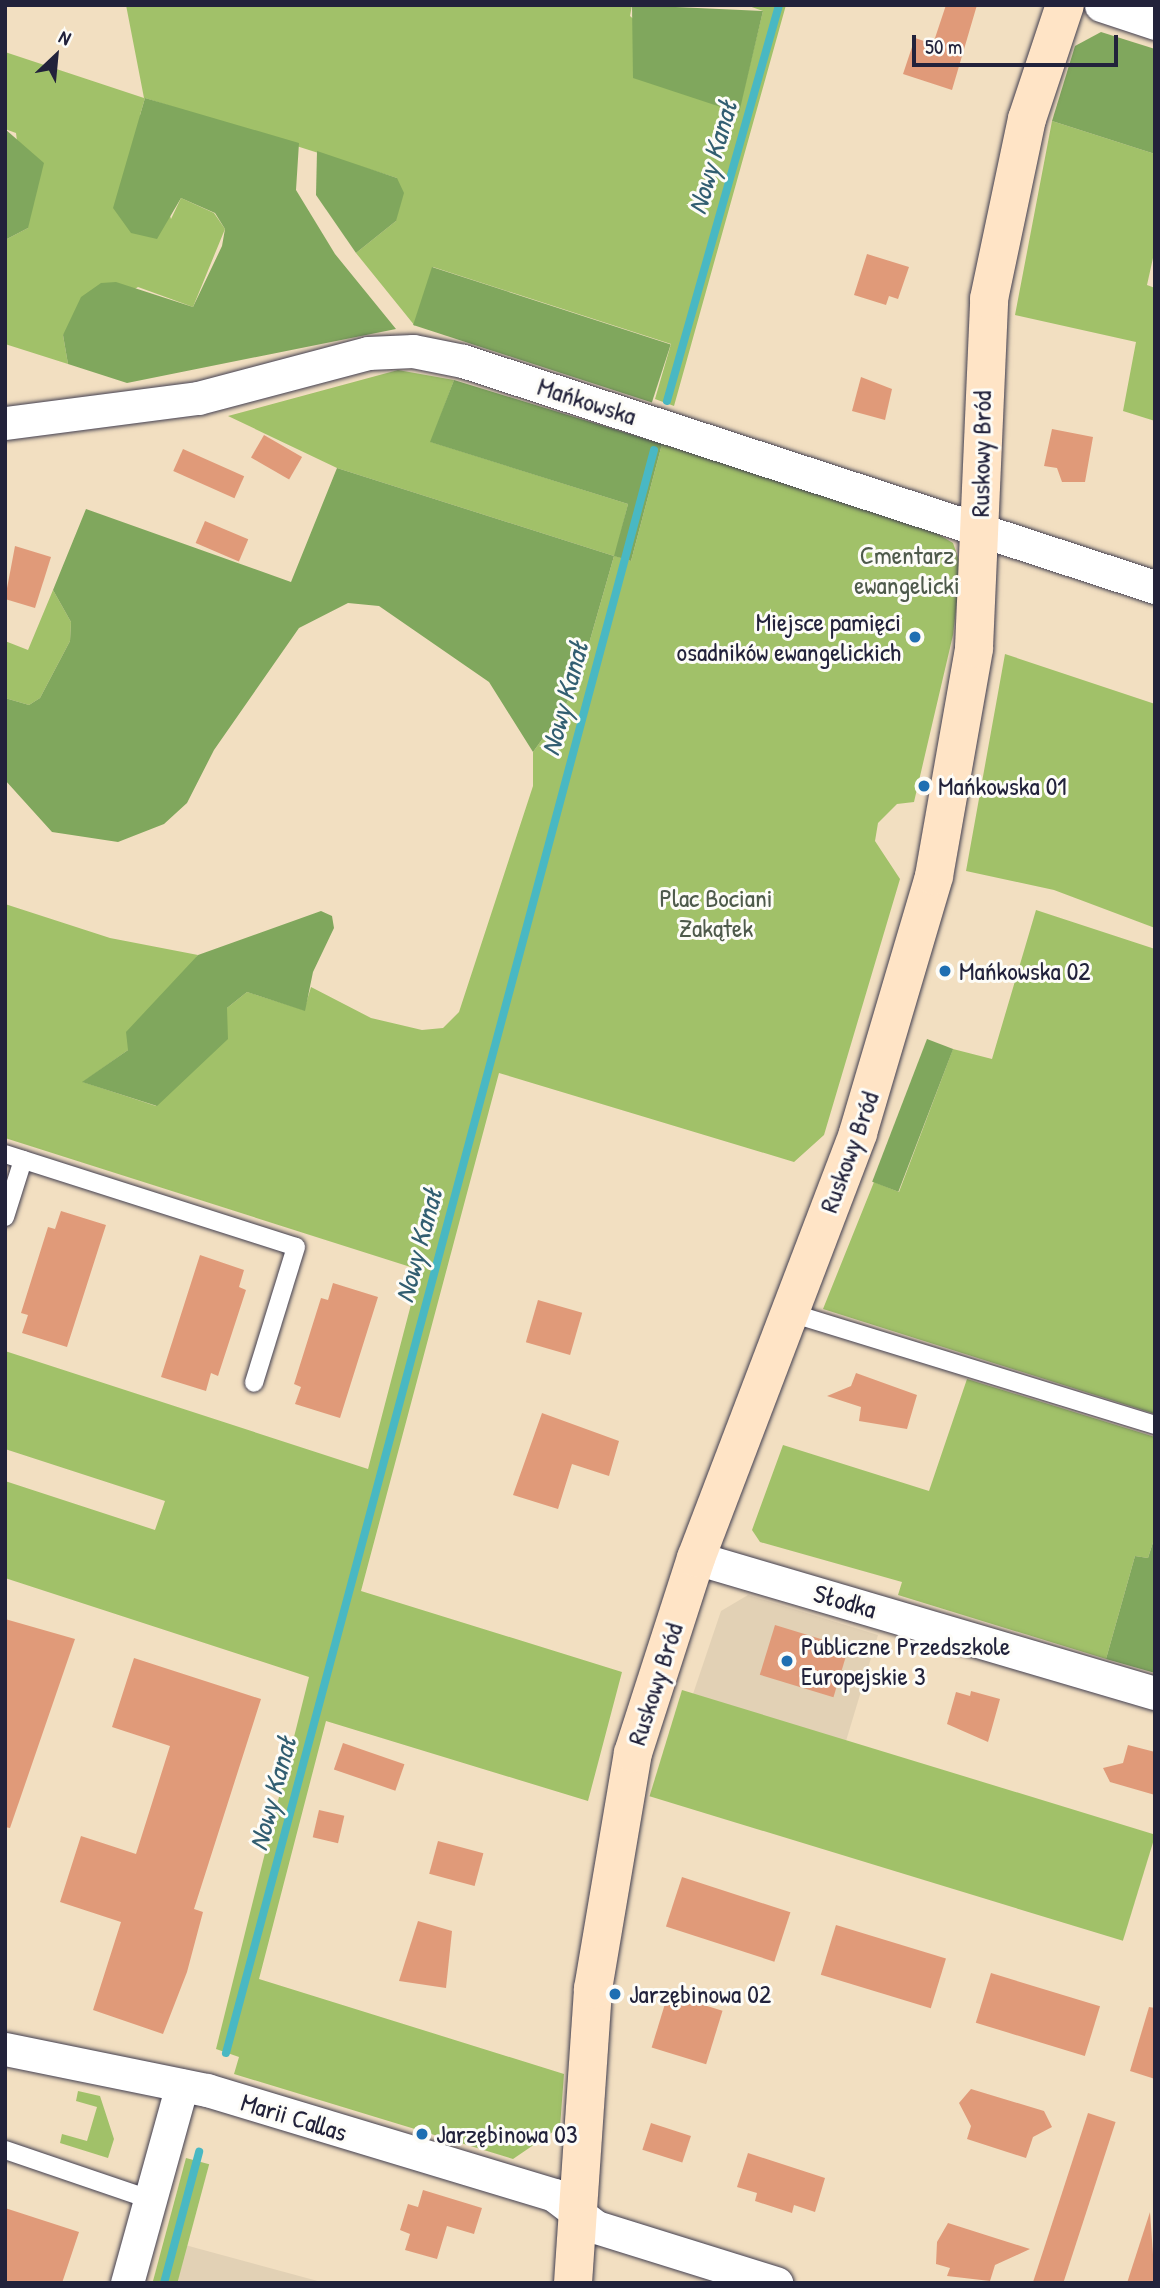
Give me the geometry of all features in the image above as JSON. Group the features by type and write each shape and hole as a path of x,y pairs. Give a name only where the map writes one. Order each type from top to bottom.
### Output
{"street":[{"name":"Ruskowy Bród","path":"573,2283 575,2211 592,2001 619,1811 645,1709 696,1558 858,1133 934,876 968,695 979,530 989,299 1027,119 1065,5"},
{"path":"1101,5 1155,23"},
{"name":"Mańkowska","path":"5,423 198,398 368,353 413,351 463,361 1155,587"},
{"name":"Słodka","path":"696,1558 1155,1693"},
{"name":"Marii Callas","path":"5,2049 182,2085 554,2195 596,2227 775,2283"},
{"path":"127,2283 182,2085"}],"lane":[{"path":"5,1154 296,1247 254,1383"},
{"path":"5,1217 23,1160"},
{"path":"791,1313 1155,1425"},
{"path":"5,2150 149,2199"}],"shaded area":[{"name":"Publiczne Przedszkole Europejskie 3","path":"748,1595 878,1635 846,1741 693,1694 721,1611"},
{"path":"185,2245 325,2283 176,2283"}],"green space":[{"path":"126,5 632,5 630,16 738,113 763,11 746,5 786,5 674,406 655,399 671,344 433,267 415,326 356,253 396,221 397,178 145,98 140,115 171,219 181,198 214,213 225,229 193,307 138,287 63,335 68,364 5,344 5,240 28,228 16,133 5,129 5,52 144,98"},
{"path":"632,5 763,11 739,113 633,78"},
{"path":"1101,32 1155,49 1155,154 1052,121 1075,46"},
{"path":"145,98 299,143 296,190 335,254 396,329 127,383 68,364 63,335 81,297 101,283 116,282 193,307 222,246 225,229 215,213 181,198 157,239 131,233 113,208"},
{"path":"1052,121 1155,154 1155,249 1147,285 1155,288 1155,421 1123,411 1136,342 1015,315"},
{"path":"5,129 44,163 28,228 5,240"},
{"path":"317,151 397,178 404,193 396,221 356,253 316,195"},
{"path":"432,267 671,345 652,403 413,325"},
{"path":"398,370 454,380 431,442 628,504 615,556 631,561 662,444 926,527 953,543 961,566 953,635 914,802 897,804 878,823 875,841 900,879 824,1135 794,1162 499,1073 361,1591 622,1672 588,1801 326,1721 259,1979 564,2074 560,2127 513,2159 234,2074 239,2057 216,2049 309,1677 5,1578 5,1481 155,1530 165,1501 5,1449 5,1351 368,1469 420,1270 5,1138 5,904 110,938 198,955 128,1050 83,1082 156,1106 227,1008 247,992 304,1010 311,987 371,1018 422,1030 443,1028 459,1012 533,786 533,752 564,709 582,668 614,556 337,468 228,416"},
{"path":"454,380 662,444 631,561 614,556 628,504 430,442"},
{"path":"337,468 614,556 582,668 564,709 533,752 489,682 379,606 348,603 299,628 214,750 187,803 164,824 118,842 52,832 5,780 5,698 29,705 40,698 70,641 71,622 53,590 86,509 291,582"},
{"path":"53,590 71,622 70,641 40,698 29,705 5,698 5,641 28,650"},
{"path":"1005,654 1155,704 1155,928 1054,890 966,871"},
{"path":"1036,910 1155,949 1155,1414 823,1309 874,1182 899,1192 953,1049 992,1059"},
{"path":"321,911 332,916 334,928 313,972 305,1011 247,992 227,1008 228,1039 157,1106 82,1082 128,1050 126,1032 198,955"},
{"path":"927,1039 953,1049 898,1192 872,1182"},
{"path":"967,1379 1155,1437 1155,1536 1148,1558 1135,1556 1106,1659 898,1595 902,1582 760,1542 752,1530 783,1445 929,1491"},
{"path":"1155,1536 1155,1673 1106,1659 1135,1556 1148,1558"},
{"path":"682,1690 1155,1835 1123,1941 650,1796"},
{"path":"78,2091 100,2096 114,2139 108,2158 60,2143 62,2134 87,2141 97,2107 76,2101"},
{"path":"186,2158 209,2164 177,2283 153,2283"}],"building":[{"path":"946,5 977,5 952,90 903,74 915,38 933,44"},
{"path":"867,254 909,267 898,299 889,296 886,305 854,295"},
{"path":"861,377 892,389 885,420 852,411"},
{"path":"1052,429 1093,437 1085,482 1062,482 1057,468 1044,466"},
{"path":"264,435 302,457 289,480 251,458"},
{"path":"183,449 244,476 234,498 173,471"},
{"path":"205,521 248,539 239,561 196,543"},
{"path":"15,546 51,557 35,608 5,599"},
{"path":"61,1211 106,1225 67,1347 22,1333 28,1315 21,1313 48,1227 55,1229"},
{"path":"200,1255 244,1270 239,1287 246,1290 218,1376 211,1373 206,1391 161,1377"},
{"path":"333,1283 378,1297 340,1418 295,1404 301,1387 294,1384 321,1298 328,1300"},
{"path":"538,1300 582,1313 570,1355 526,1342"},
{"path":"856,1373 917,1395 907,1429 859,1421 861,1407 827,1396 851,1386"},
{"path":"542,1413 619,1441 609,1476 572,1464 558,1509 513,1495"},
{"path":"5,1619 75,1639 10,1828 5,1827"},
{"path":"775,1625 849,1648 833,1697 760,1675"},
{"path":"134,1658 261,1699 194,1909 203,1912 187,1972 163,2034 93,2010 121,1922 60,1902 81,1836 136,1854 170,1746 112,1727"},
{"path":"971,1691 1000,1699 988,1742 947,1724 956,1692 970,1696"},
{"path":"343,1743 404,1764 395,1791 334,1769"},
{"path":"1128,1745 1155,1752 1155,1795 1110,1782 1103,1768 1123,1763"},
{"path":"319,1810 344,1816 338,1843 313,1837"},
{"path":"438,1841 483,1853 475,1886 429,1874"},
{"path":"682,1877 790,1912 774,1962 666,1926"},
{"path":"418,1921 452,1931 446,1988 399,1981"},
{"path":"836,1925 946,1959 931,2008 821,1975"},
{"path":"991,1973 1100,2006 1085,2056 976,2023"},
{"path":"668,1994 723,2011 706,2064 652,2048"},
{"path":"1149,2007 1155,2008 1155,2079 1130,2071"},
{"path":"971,2089 1044,2111 1052,2127 1033,2137 1026,2158 967,2139 971,2126 959,2103"},
{"path":"1088,2113 1116,2122 1063,2283 1033,2282"},
{"path":"651,2123 691,2136 682,2163 642,2150"},
{"path":"748,2153 825,2178 815,2212 794,2205 792,2213 755,2201 757,2193 737,2187"},
{"path":"423,2190 482,2208 474,2234 447,2226 437,2259 405,2250 410,2234 400,2230 408,2204 418,2207"},
{"path":"5,2208 79,2232 62,2283 5,2283"},
{"path":"1150,2212 1155,2283 1127,2283"},
{"path":"948,2223 1030,2249 995,2265 990,2281 947,2276 950,2268 936,2264 937,2242"}],"waterway":[{"name":"Nowy Kanał","path":"667,401 779,5"},
{"name":"Nowy Kanał","path":"226,2053 654,450"},
{"name":"Nowy Kanał","path":"164,2283 199,2152"}],"place":[{"name":"Miejsce pamięci osadników ewangelickich","path":"915,637"},
{"name":"Mańkowska 01","path":"924,786"},
{"name":"Mańkowska 02","path":"945,971"},
{"name":"Publiczne Przedszkole Europejskie 3","path":"787,1661"},
{"name":"Jarzębinowa 02","path":"615,1994"},
{"name":"Jarzębinowa 03","path":"422,2134"}],"park label":[{"name":"Cmentarz ewangelicki","path":"907,570"},
{"name":"Plac Bociani Zakątek","path":"716,913"}]}
